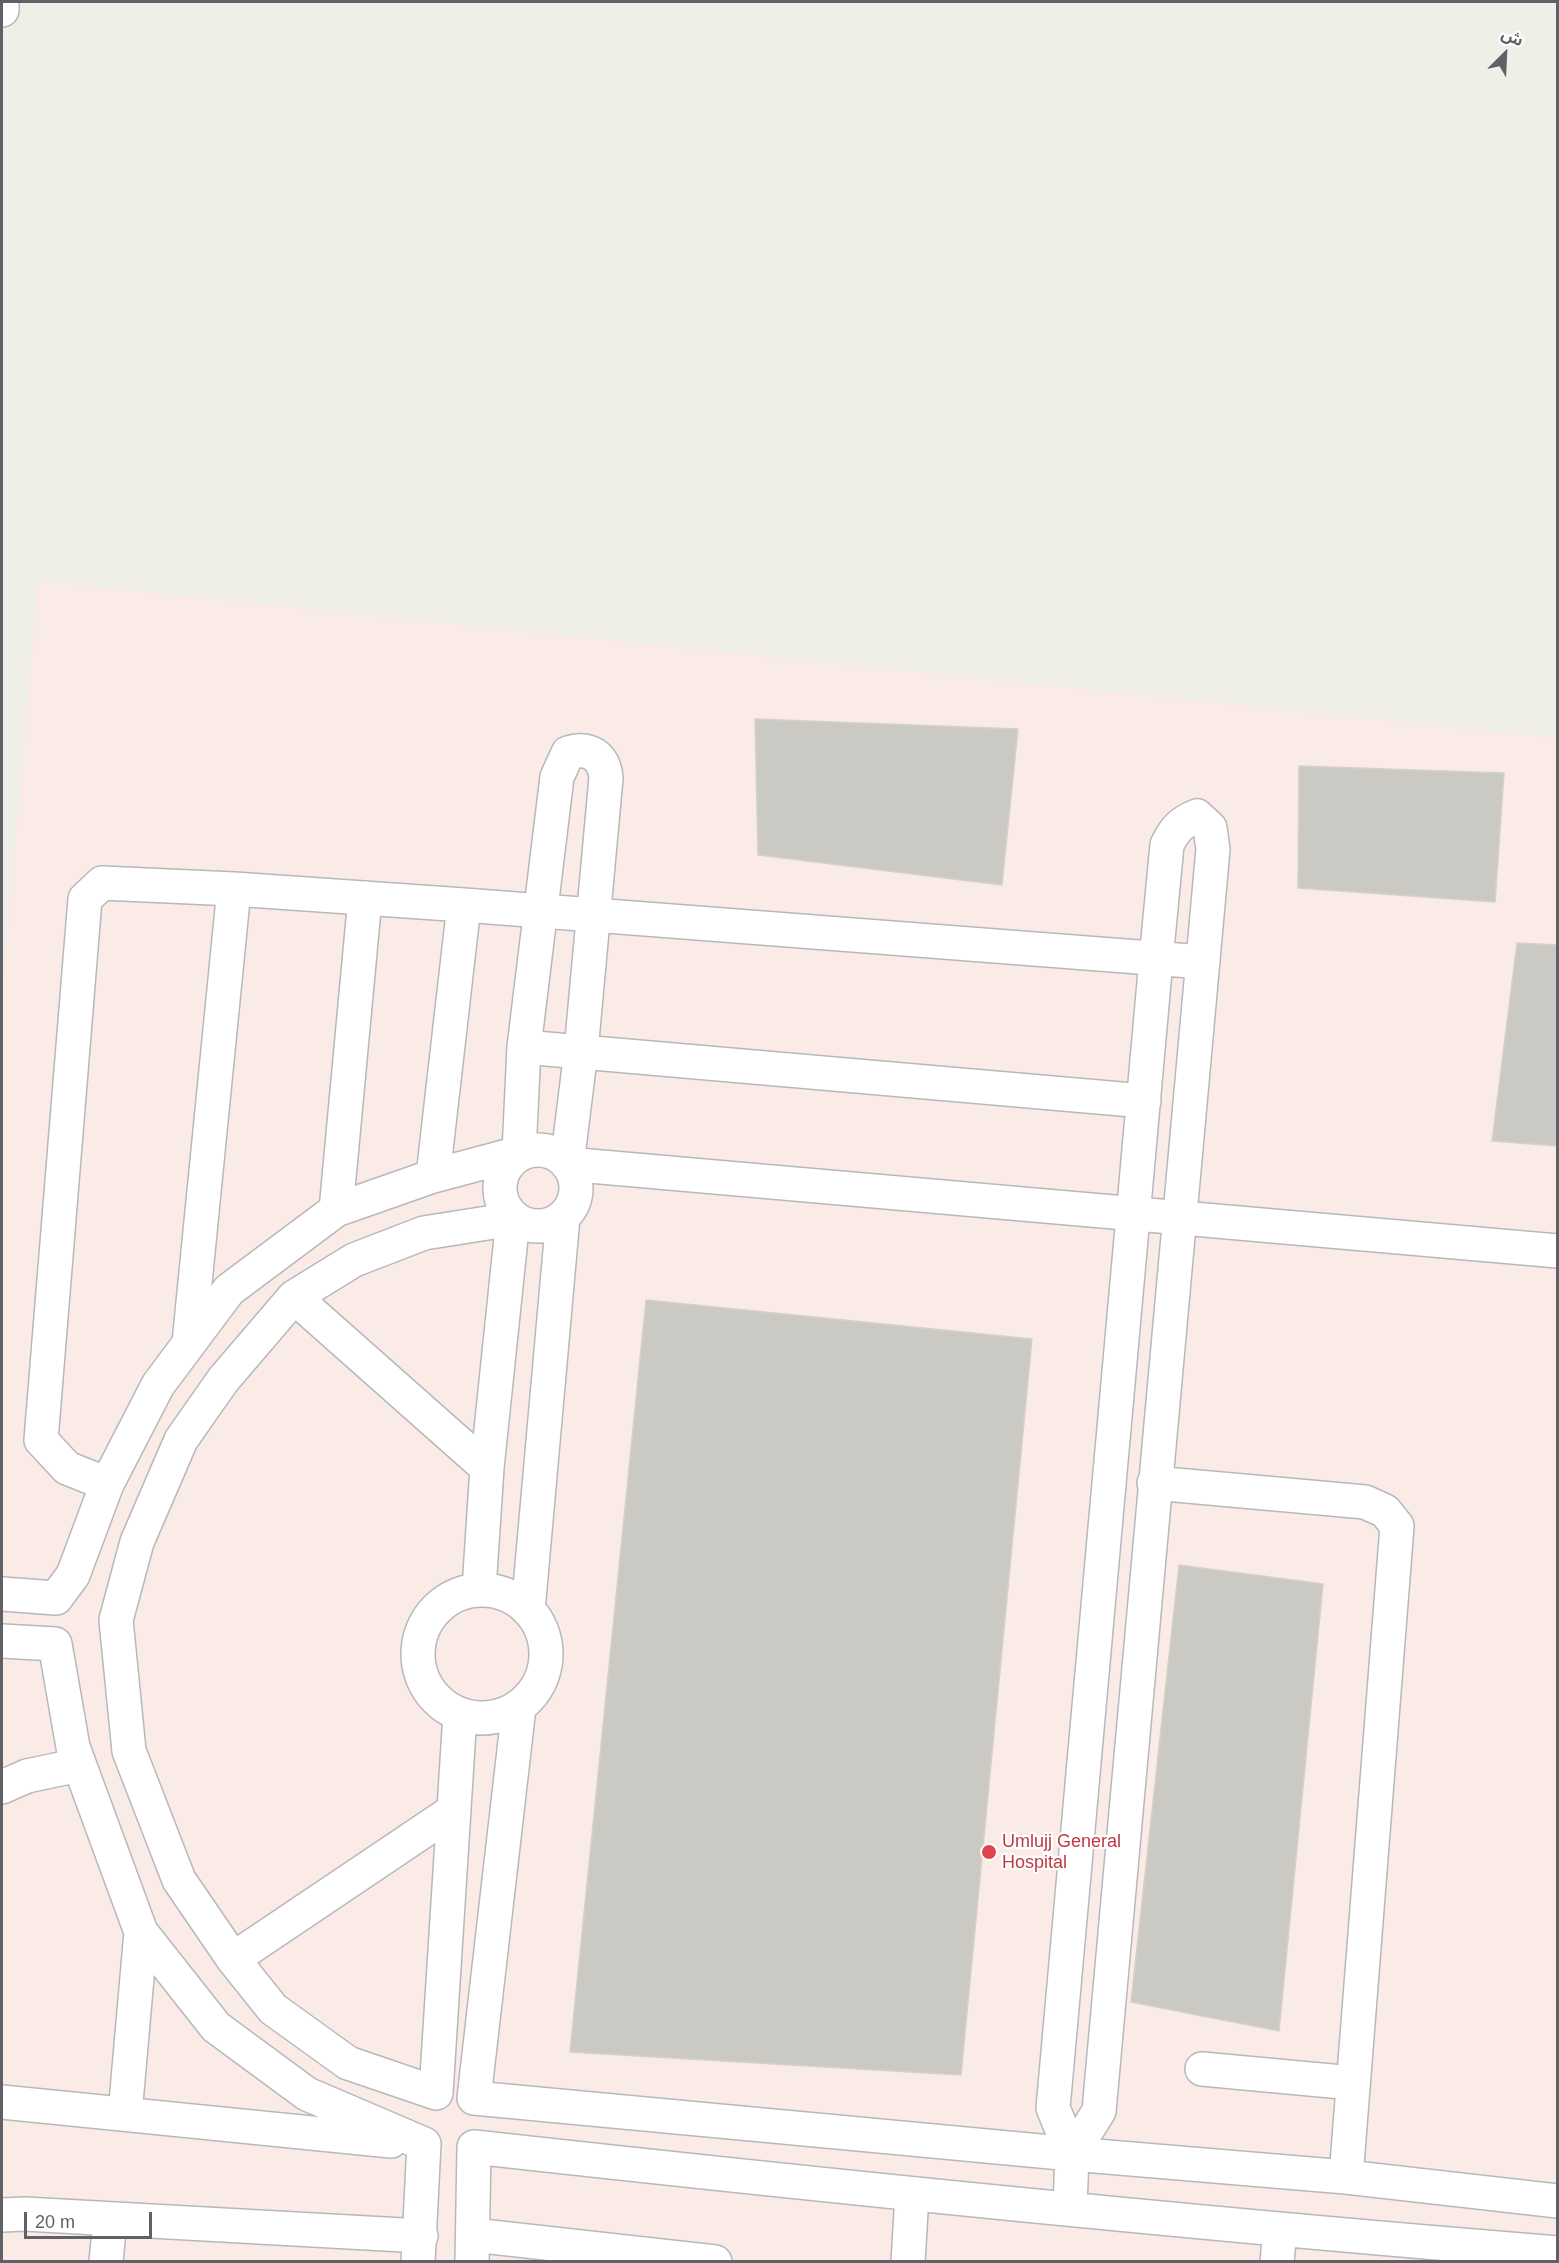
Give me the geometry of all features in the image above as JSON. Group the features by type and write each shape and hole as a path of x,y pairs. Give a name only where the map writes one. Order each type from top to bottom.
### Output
{"lane":[{"path":"2,2 2,10"},
{"path":"478,1589 513,1219 502,1199 500,1185 504,1170 519,1153 524,1047 557,777 568,753 581,749 596,754 605,765 606,778 581,1051 567,1164"},
{"path":"1070,2209 1072,2154 1053,2108 1156,960 1167,845 1174,831 1186,820 1197,816 1210,828 1213,849 1099,2111 1072,2154"},
{"path":"107,1484 67,1468 41,1440 85,900 102,882 464,905 1203,962"},
{"path":"189,1343 234,889"},
{"path":"336,1210 365,898"},
{"path":"433,1176 464,905"},
{"path":"524,1047 1144,1101"},
{"path":"2,2215 25,2214 110,2219 420,2249 424,2144 420,2129 420,2116 426,2103 436,2094 449,2090 463,2092 474,2098 483,2109 485,2122 483,2136 474,2147 462,2154 449,2156 424,2144 307,2094 216,2027 141,1932 73,1747 55,1644 56,1598 73,1575 107,1484 158,1385 229,1290 336,1210 433,1176 519,1153 541,1150 556,1154 567,1164 574,1176 576,1192 572,1206 562,1217 549,1225 535,1226 513,1219 424,1233 354,1260 294,1297 223,1380 181,1440 137,1542 116,1620 129,1751 179,1880 233,1959 273,2009 348,2063 436,2094"},
{"path":"567,1164 1134,1212 1178,1218 1557,1251"},
{"path":"528,1610 562,1217"},
{"path":"294,1297 488,1468"},
{"path":"1114,1443 1158,1445"},
{"path":"1154,1483 1365,1502 1386,1511 1397,1526 1346,2177"},
{"path":"478,1589 497,1591 514,1598 528,1610 539,1625 545,1642 546,1660 542,1678 533,1694 519,1707 503,1715 486,1717 460,1714 435,1698 425,1684 418,1666 417,1648 422,1630 431,1615 452,1598 478,1589"},
{"path":"2,1594 56,1598"},
{"path":"2,1641 55,1644"},
{"path":"474,2098 519,1707"},
{"path":"436,2094 460,1714"},
{"path":"1089,1716 1134,1720"},
{"path":"2,1787 27,1776 80,1765"},
{"path":"233,1959 453,1811"},
{"path":"125,2114 141,1932"},
{"path":"1202,2069 1353,2083"},
{"path":"474,2098 1072,2154 1346,2177 1557,2201"},
{"path":"2,2102 424,2144"},
{"path":"474,2147 912,2195 1070,2209 1279,2246 1557,2253"},
{"path":"474,2147 473,2248 715,2262"},
{"path":"908,2262 912,2195"},
{"path":"106,2262 110,2219"}],"shaded area":[{"path":"38,581 1557,738 1556,2261 2,2262 2,994"}],"building":[{"path":"755,719 1018,729 1002,885 758,855"},
{"path":"1299,766 1504,773 1495,902 1298,888"},
{"path":"1517,943 1558,945 1558,1146 1492,1141"},
{"path":"646,1300 1032,1339 961,2075 570,2052"},
{"path":"1179,1565 1323,1584 1279,2031 1131,2002"}],"place":[{"name":"Umlujj General Hospital","path":"989,1852"}]}
